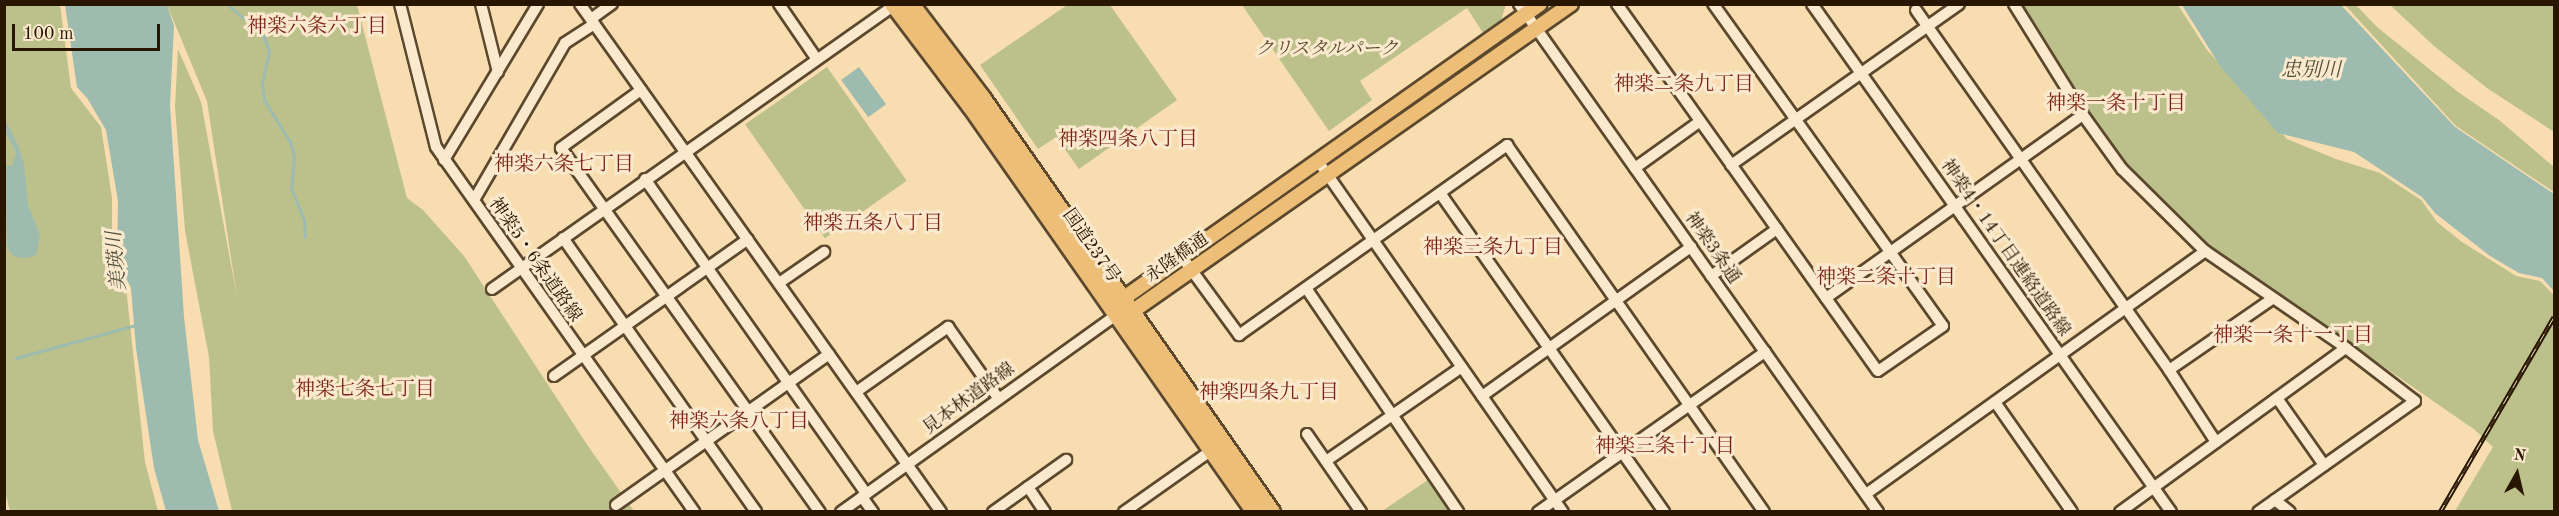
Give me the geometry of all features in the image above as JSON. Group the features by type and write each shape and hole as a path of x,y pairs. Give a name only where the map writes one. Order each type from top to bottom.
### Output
{"highway":[{"name":"国道237号","path":"911,4 983,99 1129,305 1218,446 1255,512"},
{"name":"国道237号","path":"894,5 971,107 1116,315 1272,512"}],"main road":[{"name":"永隆橋通","path":"1116,315 1182,257 1318,161 1522,9 1540,4"},
{"name":"永隆橋通","path":"1129,305 1191,270 1571,4"}],"street":[{"name":"神楽5・6条道路線","path":"400,4 436,147 582,357 694,512"},
{"path":"481,4 498,72"},
{"path":"444,160 538,4"},
{"path":"580,4 941,512"},
{"path":"474,200 565,43 612,4"},
{"path":"779,4 816,58"},
{"path":"1617,4 1878,371 1943,326 1713,4"},
{"name":"神楽4・14丁目連絡道路線","path":"1812,4 2171,512"},
{"path":"1731,165 1959,4"},
{"path":"2013,4 2083,115 2122,169 2205,251 2346,348 2415,400 2258,512"},
{"path":"492,289 603,208 894,5"},
{"name":"神楽3条通","path":"1522,9 1878,512"},
{"path":"1916,10 2169,370 2216,442"},
{"path":"641,90 561,148 820,512"},
{"path":"1826,298 2083,115"},
{"path":"1635,168 1699,122"},
{"path":"1182,257 1239,335 1507,145 1764,512"},
{"path":"1318,161 1563,512"},
{"path":"645,180 788,383 873,512"},
{"path":"1440,193 1664,512"},
{"path":"1711,276 1777,229"},
{"path":"563,238 756,512"},
{"path":"554,376 748,239"},
{"path":"1482,396 1691,247"},
{"path":"1866,494 2205,251"},
{"path":"779,284 824,252"},
{"path":"1306,288 1390,415 1458,512"},
{"path":"2169,370 2272,299"},
{"name":"見本林道路線","path":"841,512 1116,315"},
{"path":"856,392 948,327 998,399"},
{"path":"2120,512 2346,348"},
{"path":"1538,512 1765,352"},
{"path":"616,505 829,354"},
{"path":"1326,461 1462,367"},
{"path":"2277,398 2324,465"},
{"path":"1995,402 2072,512"},
{"path":"1307,434 1360,512"},
{"path":"1124,512 1218,446"},
{"path":"993,512 1066,460"},
{"path":"1028,487 1045,512"},
{"path":"2275,500 2290,512"}],"green space":[{"name":"クリスタルパーク","path":"1506,4 1501,21 1483,33 1467,8 1360,81 1372,100 1329,131 1242,5"},
{"path":"4,5 60,5 71,88 101,127 112,198 112,262 126,288 145,462 158,511 10,511 4,488"},
{"path":"167,5 357,5 407,198 423,210 464,256 588,446 634,511 232,511 213,431 209,357 185,231 175,107 178,49 201,102 237,297 207,101"},
{"path":"1067,5 1110,5 1177,100 1079,169 1056,137 1038,149 980,65"},
{"path":"2017,5 2178,5 2207,50 2287,139 2336,159 2380,173 2421,200 2437,222 2462,242 2516,276 2540,281 2554,295 2554,511 2455,511 2493,447 2475,430 2209,246 2126,165 2085,109"},
{"path":"2345,5 2356,5 2377,27 2458,92 2499,120 2554,167 2554,192 2456,126"},
{"path":"2390,5 2554,5 2554,132 2487,88 2434,46"},
{"path":"827,67 907,181 825,238 745,124"},
{"path":"1428,480 1450,511 1382,511"}],"water":[{"name":"美瑛川","path":"65,5 167,5 174,26 170,105 184,317 198,440 219,511 166,511 154,468 136,348 131,288 117,259 118,201 106,130 87,98 77,87"},
{"name":"忠別川","path":"2182,5 2341,5 2455,127 2554,194 2554,291 2542,278 2519,273 2490,256 2435,213 2422,197 2354,152 2278,133 2220,66"},
{"path":"859,67 886,104 868,117 841,80"},
{"path":"5,119 18,145 24,164 28,205 40,235 36,255 27,258 15,257 10,252 7,243 5,166 12,166 16,153 5,131"}],"waterway":[{"path":"227,4 263,35 269,51 262,85 264,100 290,142 294,156 291,188 304,220 305,237"},
{"path":"16,358 136,325"}],"railway":[{"path":"2440,512 2554,317"}],"district":[{"name":"神楽六条六丁目","path":"317,27"},
{"name":"神楽二条九丁目","path":"1684,85"},
{"name":"神楽一条十丁目","path":"2116,104"},
{"name":"神楽四条八丁目","path":"1128,140"},
{"name":"神楽六条七丁目","path":"564,165"},
{"name":"神楽五条八丁目","path":"873,224"},
{"name":"神楽三条九丁目","path":"1493,248"},
{"name":"神楽二条十丁目","path":"1886,278"},
{"name":"神楽一条十一丁目","path":"2293,336"},
{"name":"神楽七条七丁目","path":"365,390"},
{"name":"神楽四条九丁目","path":"1269,393"},
{"name":"神楽六条八丁目","path":"739,422"},
{"name":"神楽三条十丁目","path":"1665,447"}]}
